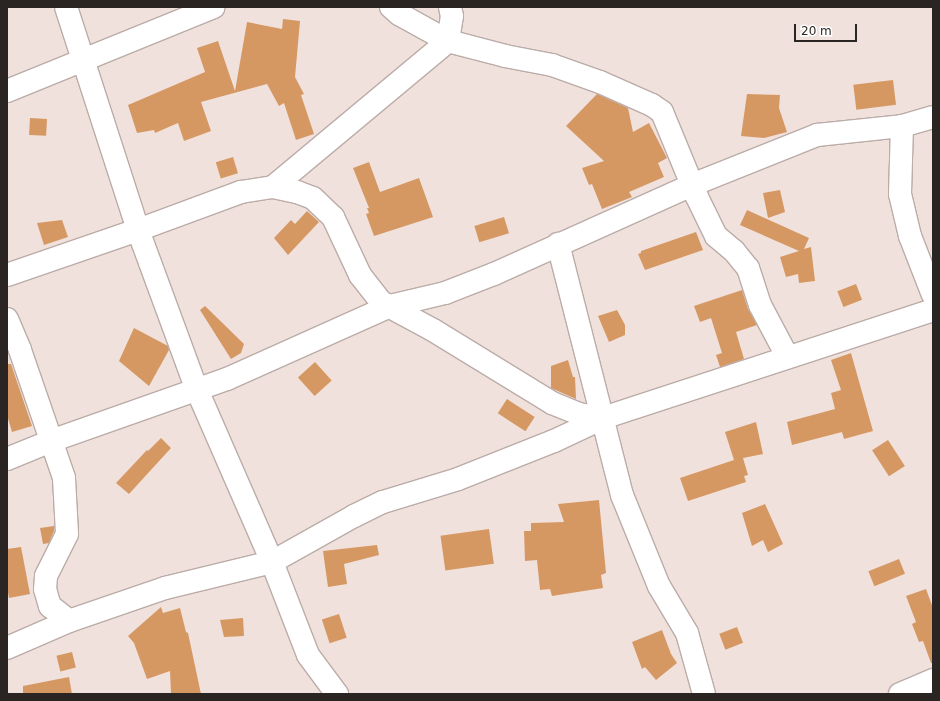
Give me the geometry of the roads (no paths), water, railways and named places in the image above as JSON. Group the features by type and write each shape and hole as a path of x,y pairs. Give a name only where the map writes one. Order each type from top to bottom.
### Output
{"street":[{"path":"66,7 138,230 197,390 272,562 308,655 337,694"},
{"path":"7,91 214,7"},
{"path":"392,7 399,14 448,41 505,56 552,65 600,82 652,105 662,112 692,185 716,236 734,251 748,268 760,305 787,356"},
{"path":"273,187 448,41 452,16 450,7"},
{"path":"7,459 51,441 227,379 390,306 446,293 494,274 692,185 817,135 902,126 933,117"},
{"path":"902,126 900,194 910,236 933,295"},
{"path":"7,275 138,230 241,192 273,187 297,192 313,198 334,217 360,275 381,302 440,334 552,403 579,414 603,418"},
{"path":"558,244 622,495 659,586 687,633 704,694"},
{"path":"7,648 70,621 165,588 272,562 354,516 384,502 458,479 554,441 603,418 787,356 933,310"},
{"path":"7,319 20,350 64,478 67,534 46,576 45,589 50,606 70,621"},
{"path":"900,694 933,680"}]}
